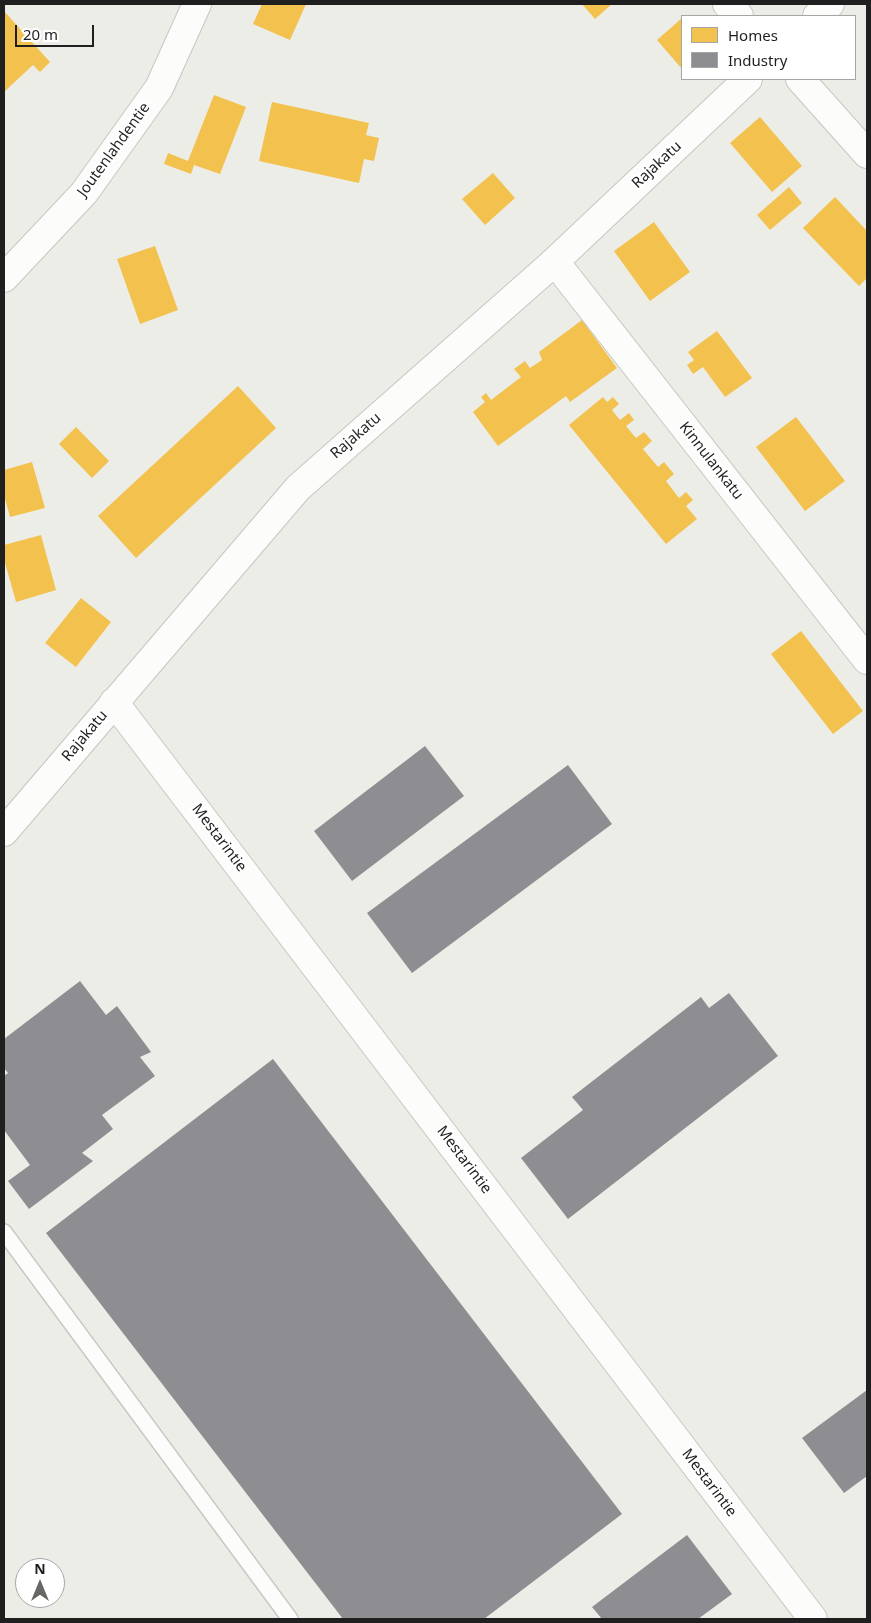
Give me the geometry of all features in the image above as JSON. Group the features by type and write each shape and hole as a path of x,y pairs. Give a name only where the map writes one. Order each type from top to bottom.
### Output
{"street":[{"name":"Joutenlahdentie","path":"4,278 84,193 160,88 197,4"},
{"path":"728,4 738,15"},
{"path":"818,15 830,4"},
{"name":"Rajakatu","path":"4,832 298,488 552,264 747,80"},
{"path":"801,80 867,154"},
{"name":"Kinnulankatu","path":"552,264 563,272 867,660"},
{"name":"Mestarintie","path":"114,702 814,1619"}],"lane":[{"path":"4,1232 290,1619"}],"building: Homes":[{"path":"262,4 306,4 290,40 253,24"},
{"path":"582,4 612,4 595,19"},
{"path":"4,11 50,62 40,72 33,65 4,92"},
{"path":"681,19 681,68 657,40"},
{"path":"214,95 246,107 220,174 194,165 191,174 164,164 168,153 188,161"},
{"path":"272,102 369,123 366,135 379,138 374,161 364,159 359,183 259,161"},
{"path":"760,117 802,166 772,192 730,143"},
{"path":"493,173 515,198 485,225 462,199"},
{"path":"789,187 802,203 770,230 757,215"},
{"path":"835,197 867,231 867,278 859,286 803,228"},
{"path":"654,222 690,272 650,301 614,251"},
{"path":"155,246 178,310 140,324 117,259"},
{"path":"582,320 617,368 570,402 566,396 498,446 473,412 485,402 481,397 486,393 491,400 521,377 514,369 525,361 530,368 542,360 539,352"},
{"path":"717,331 752,378 725,397 703,367 693,374 687,365 694,360 688,352"},
{"path":"238,386 276,428 136,558 98,516"},
{"path":"603,397 607,402 613,397 619,404 612,410 620,420 629,413 634,420 626,426 636,438 644,432 652,441 643,449 658,467 664,462 674,474 666,481 679,498 686,492 693,500 686,506 697,519 666,544 569,425"},
{"path":"796,417 845,481 805,511 756,447"},
{"path":"76,427 109,461 92,478 59,444"},
{"path":"32,462 45,508 10,517 4,495 4,470"},
{"path":"41,535 56,590 16,602 4,559 4,545"},
{"path":"81,598 111,622 76,667 45,643"},
{"path":"801,631 863,711 833,734 771,654"}],"building: Industry":[{"path":"425,746 464,796 352,881 314,831"},
{"path":"568,765 612,824 412,973 367,913"},
{"path":"80,981 106,1015 117,1006 151,1052 140,1057 155,1076 102,1115 113,1129 82,1153 93,1161 29,1209 8,1181 30,1165 4,1130 4,1076 8,1073 4,1068 4,1039"},
{"path":"729,993 778,1056 568,1219 521,1158 583,1110 572,1097 701,997 709,1008"},
{"path":"273,1059 622,1514 484,1619 343,1619 46,1233"},
{"path":"867,1390 867,1476 844,1493 802,1438"},
{"path":"687,1535 732,1594 698,1619 602,1619 592,1607"}]}
